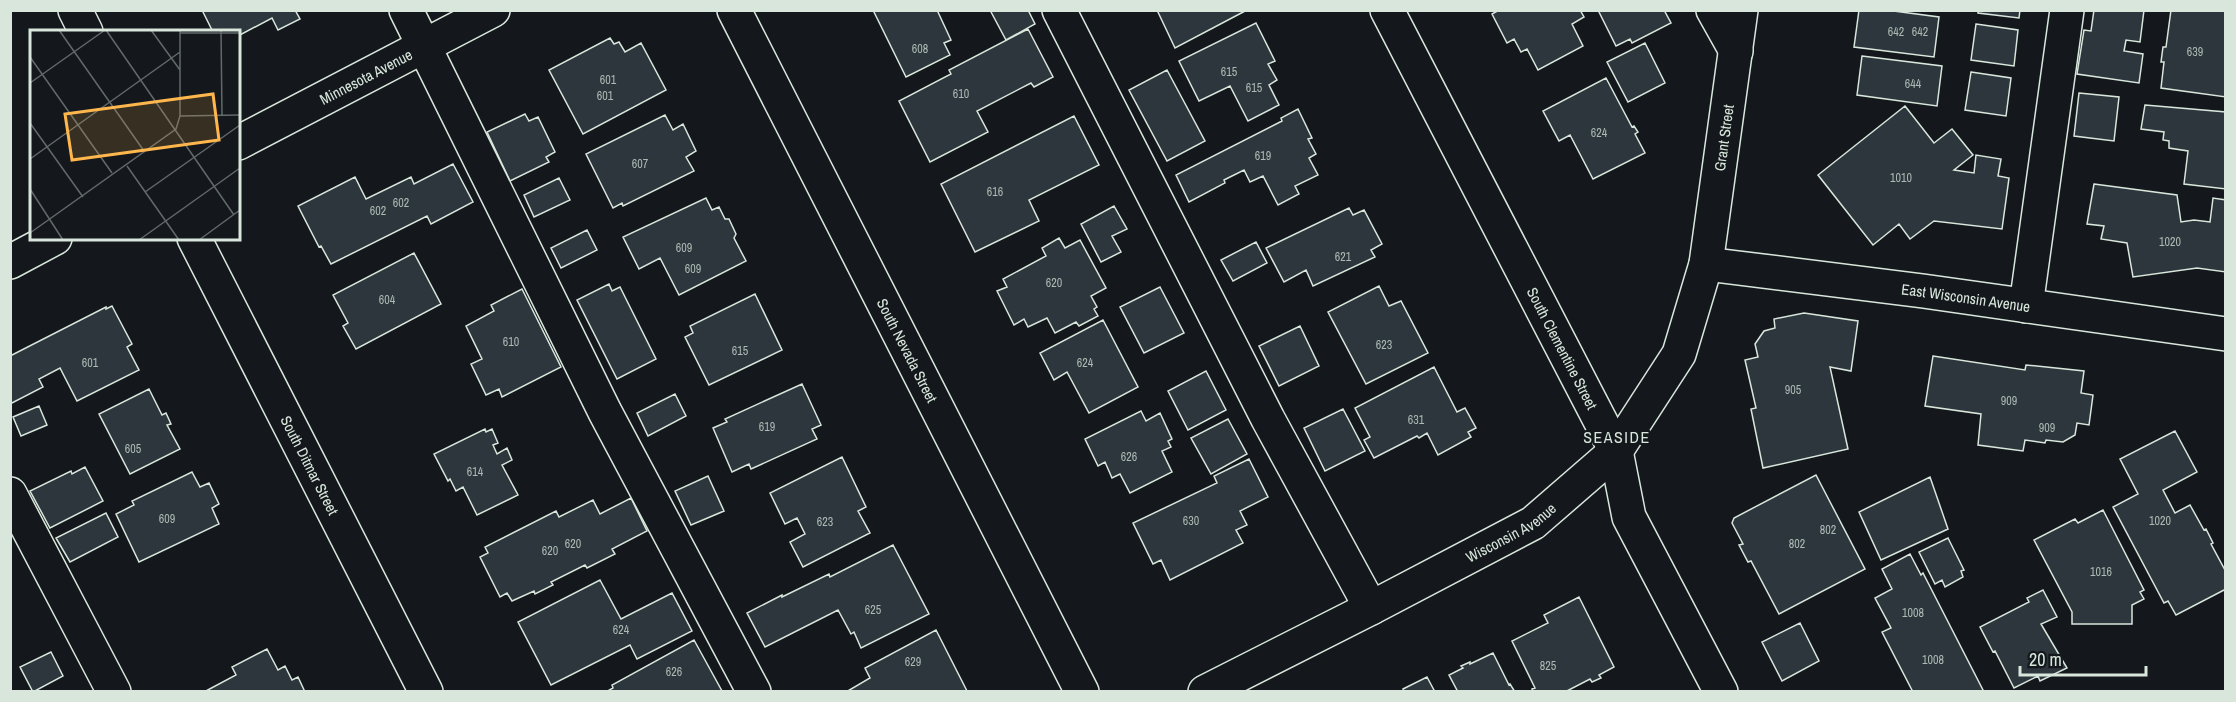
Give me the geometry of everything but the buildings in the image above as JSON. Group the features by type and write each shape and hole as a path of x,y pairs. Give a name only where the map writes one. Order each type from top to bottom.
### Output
{"street":[{"path":"75,10 85,30"},
{"path":"406,10 605,412 754,692"},
{"name":"Minnesota Avenue","path":"240,142 493,10"},
{"name":"South Nevada Street","path":"734,10 1082,692"},
{"path":"1059,10 1268,420 1371,608"},
{"name":"South Clementine Street","path":"1387,10 1616,451 1629,517 1721,692"},
{"path":"1713,10 1736,51"},
{"name":"Grant Street","path":"1706,264 1741,10"},
{"path":"2026,306 2067,10"},
{"path":"10,262 52,240"},
{"name":"South Ditmar Street","path":"195,240 426,692"},
{"name":"Wisconsin Avenue","path":"1205,692 1533,523 1616,451 1679,354 1706,264"},
{"name":"East Wisconsin Avenue","path":"1706,264 2226,334"},
{"path":"10,494 114,692"}],"district":[{"name":"SEASIDE","path":"1617,437"}]}
